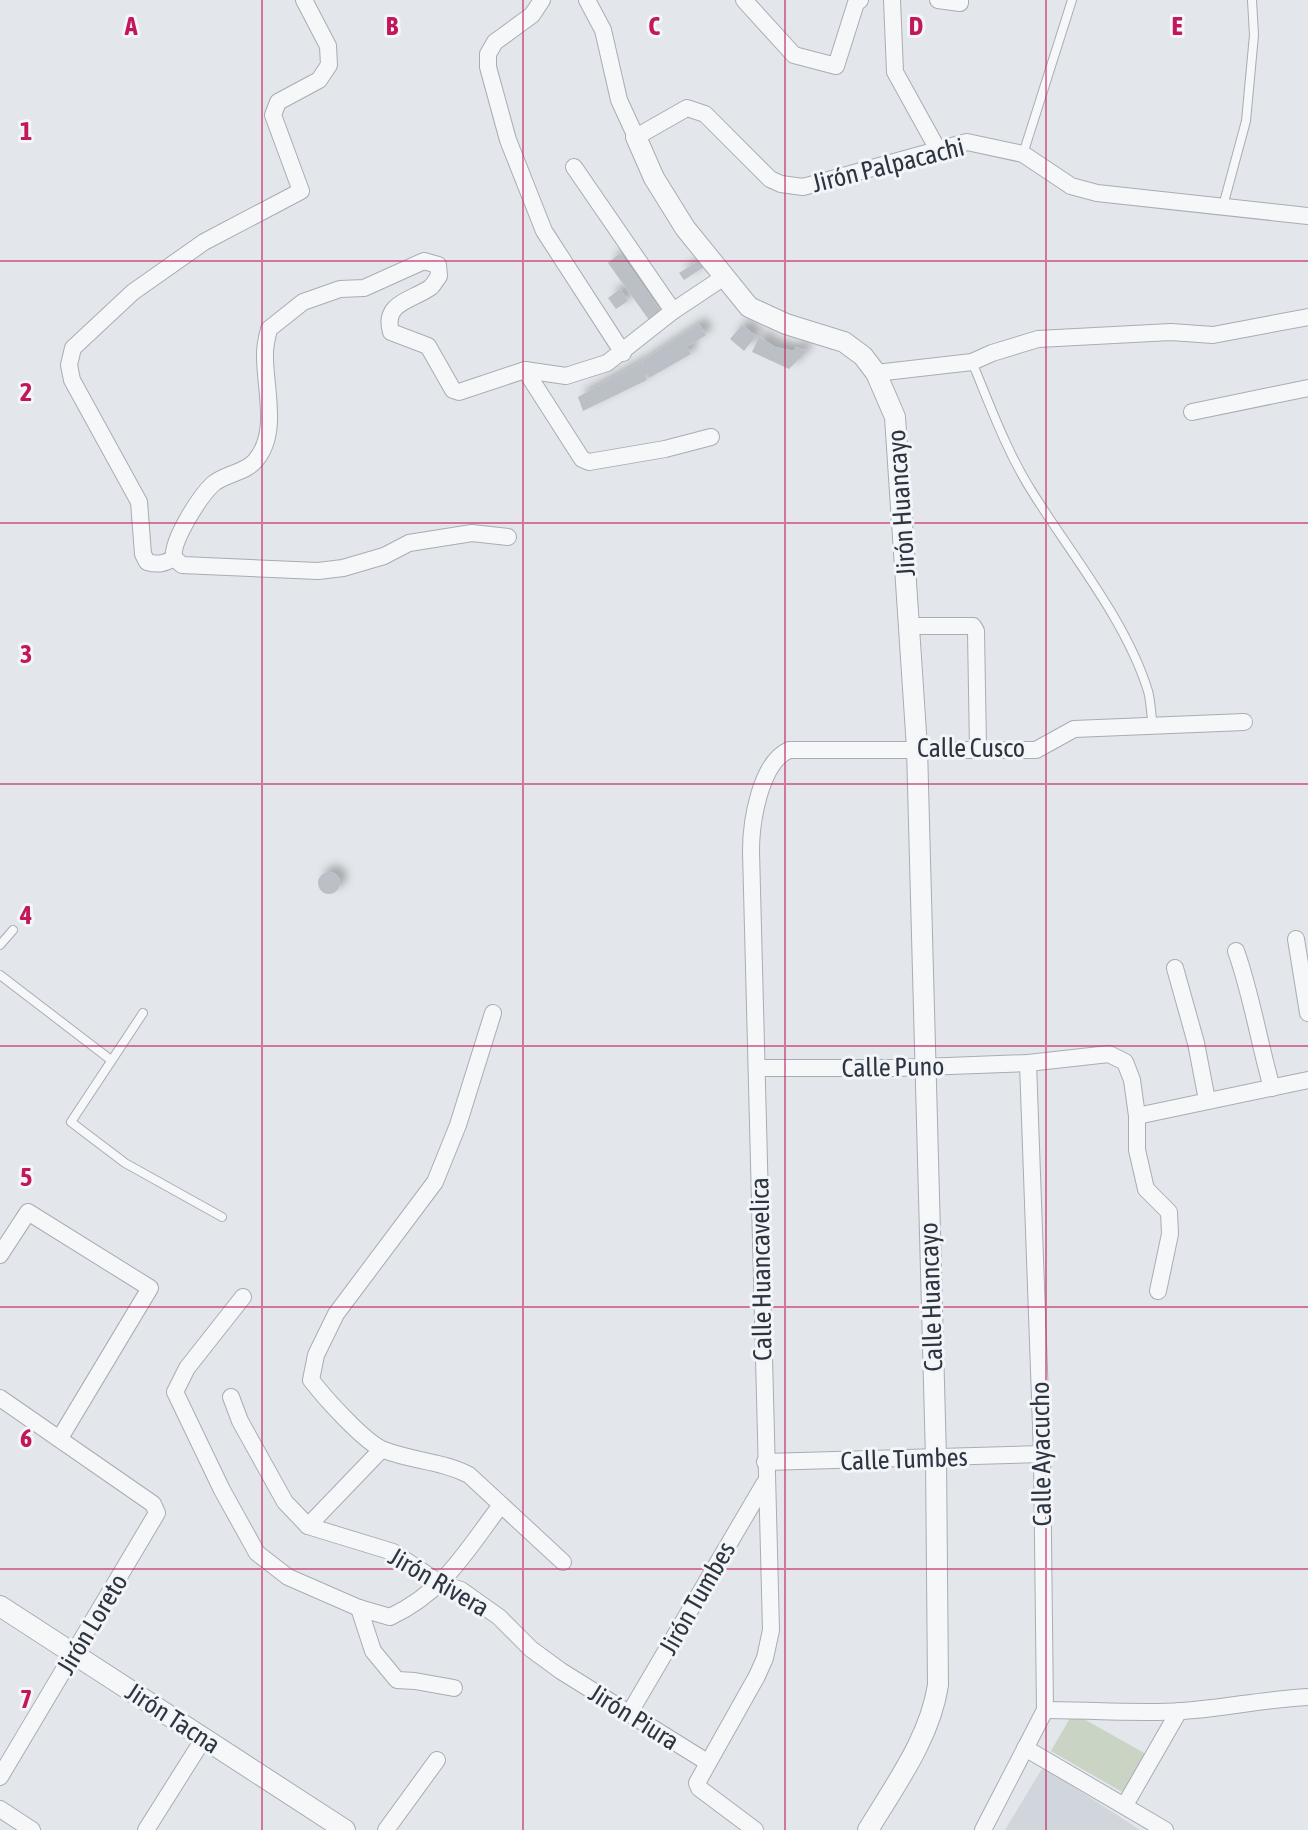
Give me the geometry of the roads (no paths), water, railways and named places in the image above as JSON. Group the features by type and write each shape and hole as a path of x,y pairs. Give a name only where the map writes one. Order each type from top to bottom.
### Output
{"street":[{"path":"174,558 164,564 147,562 143,554 139,502 72,380 69,365 73,348 133,292 204,242 301,191 273,108 278,102 319,80 329,65 328,46 304,0"},
{"path":"542,0 532,15 495,42 488,54 488,67 508,140 544,231 623,353"},
{"path":"587,0 603,30 619,100 636,137"},
{"path":"751,2 794,55 836,66 856,3 860,0"},
{"path":"892,0 895,72 937,148"},
{"path":"938,0 960,3 960,0"},
{"name":"Jirón Palpacachi","path":"636,137 687,108 705,114 770,179 781,184 803,187 967,142 1023,154 1071,186 1084,189 1308,216"},
{"name":"Jirón Huancayo","path":"636,137 654,178 685,228 749,307 786,324 844,342 863,356 876,373 895,417 917,748"},
{"path":"574,167 673,311"},
{"path":"508,537 472,533 409,543 384,556 343,568 318,571 182,565 174,558 173,550 177,537 213,484 255,461 266,442 269,420 265,352 269,329 303,302 340,289 364,288 424,261 438,265 439,276 431,287 408,297 390,314 388,324 391,332 428,346 453,390 459,392 525,370 566,376 607,363 673,311 724,277"},
{"path":"876,373 972,362 1038,339 1171,332 1213,335 1308,317"},
{"path":"525,370 582,459 589,462 665,449 711,437"},
{"path":"1192,412 1308,388"},
{"path":"910,626 973,626 976,631 978,749"},
{"name":"Calle Cusco","path":"789,750 1036,750 1074,729 1244,722"},
{"name":"Calle Huancayo","path":"868,1830 918,1746 936,1695 936,1458 917,748"},
{"name":"Calle Huancavelica","path":"752,1829 699,1788 697,1781 757,1676 767,1648 771,1620 765,1482 751,837 762,786 775,761 789,750"},
{"path":"1296,939 1308,1013"},
{"path":"1236,951 1249,987 1258,1039 1272,1088"},
{"path":"1175,968 1196,1043 1207,1100"},
{"path":"493,1013 458,1125 435,1182 336,1314 316,1355 311,1380 331,1406 381,1450 452,1466 469,1475 563,1562"},
{"name":"Calle Puno","path":"757,1068 1028,1063 1109,1054 1125,1062 1132,1080 1137,1116"},
{"name":"Calle Ayacucho","path":"983,1830 1045,1710 1042,1454 1028,1063"},
{"path":"1158,1291 1170,1234 1169,1212 1146,1189 1137,1150 1137,1116 1308,1080"},
{"path":"0,1255 25,1214 30,1213 150,1288 60,1438 0,1398"},
{"path":"243,1297 187,1368 175,1392 222,1490 257,1553 288,1577 359,1608 390,1617 413,1606 441,1584 501,1505"},
{"path":"231,1397 240,1421 285,1502 308,1526 381,1450"},
{"name":"Jirón Loreto","path":"0,1777 157,1511 153,1504 60,1438"},
{"name":"Calle Tumbes","path":"765,1462 1042,1454"},
{"name":"Jirón Tumbes","path":"629,1714 765,1482"},
{"name":"Jirón Rivera","path":"308,1526 393,1552 441,1584 461,1590 499,1617 531,1649 561,1671"},
{"name":"Jirón Tacna","path":"0,1606 345,1830"},
{"path":"359,1608 373,1651 397,1680 454,1688"},
{"name":"Jirón Piura","path":"561,1671 707,1762"},
{"path":"1045,1710 1179,1711 1266,1699 1308,1697"},
{"path":"1125,1805 1179,1711"},
{"path":"146,1830 204,1738"},
{"path":"1025,1748 1165,1830"},
{"path":"386,1830 437,1760"},
{"path":"0,1809 32,1830"}],"lane":[{"path":"1023,154 1072,0"},
{"path":"1223,206 1246,121 1254,35 1252,0"},
{"path":"972,362 1009,450 1030,488 1088,574 1138,665 1149,694 1153,727"},
{"path":"0,945 13,930"},
{"path":"0,975 111,1060"},
{"path":"143,1013 71,1122 125,1163 222,1217"}]}
